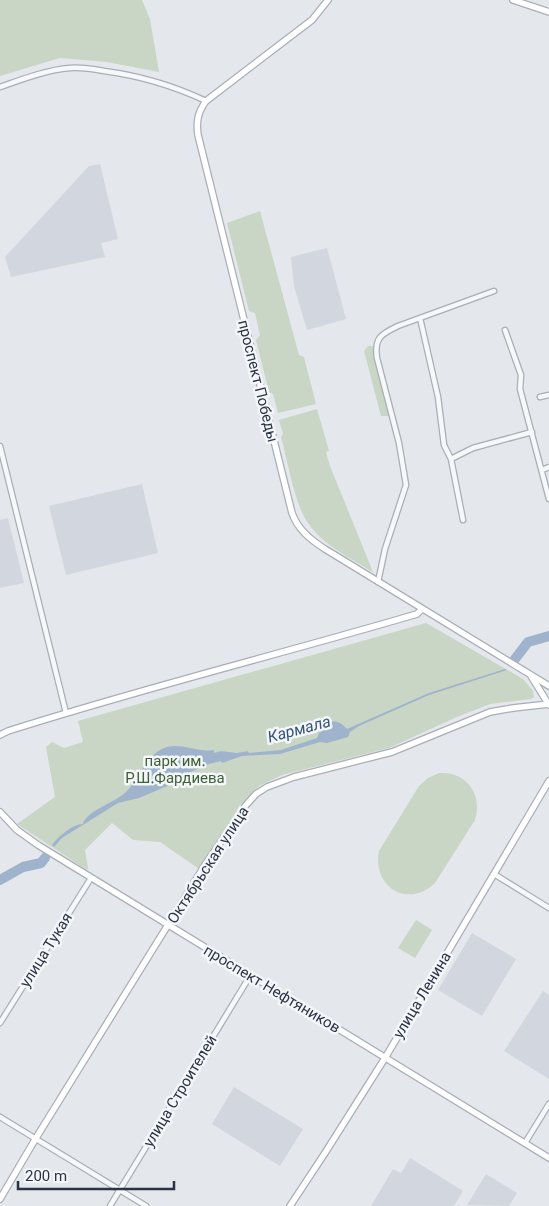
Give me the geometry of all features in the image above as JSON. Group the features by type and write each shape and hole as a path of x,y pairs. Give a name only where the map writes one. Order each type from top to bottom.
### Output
{"main road":[{"path":"206,101 312,20 328,0"},
{"path":"513,0 549,12"},
{"name":"проспект Победы","path":"206,101 198,116 198,135 283,485 292,513 300,529 314,542 549,686"},
{"path":"0,735 66,713 329,640 416,614 422,609"},
{"path":"530,674 549,704"},
{"name":"Октябрьская улица","path":"0,1199 205,865 246,805 256,794 267,787 294,777 392,752 490,712 549,704"},
{"name":"улица Ленина","path":"290,1206 326,1153 384,1058 549,781"},
{"name":"проспект Нефтяников","path":"0,812 17,830 38,845 549,1158"}],"street":[{"path":"0,86 46,72 71,68 94,69 128,74 164,83 206,101"},
{"path":"378,582 385,549 406,485 399,443 377,358 376,347 380,337 398,326 494,291"},
{"path":"420,318 438,397 444,445 451,459 463,520"},
{"path":"505,330 521,375 520,389 549,499"},
{"path":"540,397 549,395"},
{"path":"451,459 473,448 532,432"},
{"path":"0,446 66,713"},
{"path":"542,470 549,467"},
{"path":"494,874 549,908"},
{"name":"улица Тукая","path":"0,1023 91,878"},
{"name":"улица Строителей","path":"110,1206 250,976"},
{"path":"525,1143 549,1104"},
{"path":"0,1117 146,1206"}],"shaded area":[{"path":"100,164 118,239 101,243 105,257 11,277 5,257 89,166"},
{"path":"327,248 346,319 307,330 294,286 291,257"},
{"path":"142,484 158,553 66,575 49,506"},
{"path":"8,518 24,583 0,588 0,520"},
{"path":"472,933 516,959 482,1016 438,990"},
{"path":"543,991 549,995 549,1079 504,1051"},
{"path":"234,1087 303,1129 280,1166 212,1124"},
{"path":"410,1158 463,1191 454,1206 371,1206 393,1169 401,1173"},
{"path":"486,1174 517,1193 509,1206 467,1205"}],"green space":[{"path":"0,0 142,0 150,19 159,72 107,62 60,58 0,76"},
{"path":"260,211 299,355 304,357 316,404 278,413 273,394 269,392 256,340 260,335 255,313 249,311 227,223"},
{"path":"368,346 374,348 389,416 381,416 364,351"},
{"path":"317,409 329,451 326,452 330,466 373,572 321,538 308,523 299,505 281,437 283,434 279,420"},
{"name":"парк им. Р.Ш.Фардиева","path":"426,623 523,679 533,691 534,697 531,699 490,704 389,748 282,775 259,786 240,805 202,871 160,842 133,840 112,823 85,850 87,870 17,824 55,797 46,747 52,742 64,748 83,742 78,721"},
{"path":"439,773 449,773 457,776 470,786 477,801 475,820 435,883 425,891 404,894 394,890 381,875 378,864 379,851 419,786 428,778"},
{"path":"416,920 432,930 415,958 398,948"}],"water":[{"path":"505,669 507,670 429,695 359,726 350,732 348,737 327,743 320,742 280,754 242,756 222,763 221,761 209,764 181,776 178,785 172,784 139,798 118,803 62,838 54,847 52,845 74,826 83,824 85,819 95,811 126,792 148,760 167,747 179,746 208,751 214,750 214,753 221,751 237,753 248,751 249,753 281,750 317,738 323,724 336,722 347,729 429,693"}],"waterway":[{"name":"Кармала","path":"515,659 528,642 549,636"},
{"name":"Кармала","path":"0,880 23,867 41,863 45,858"}]}
